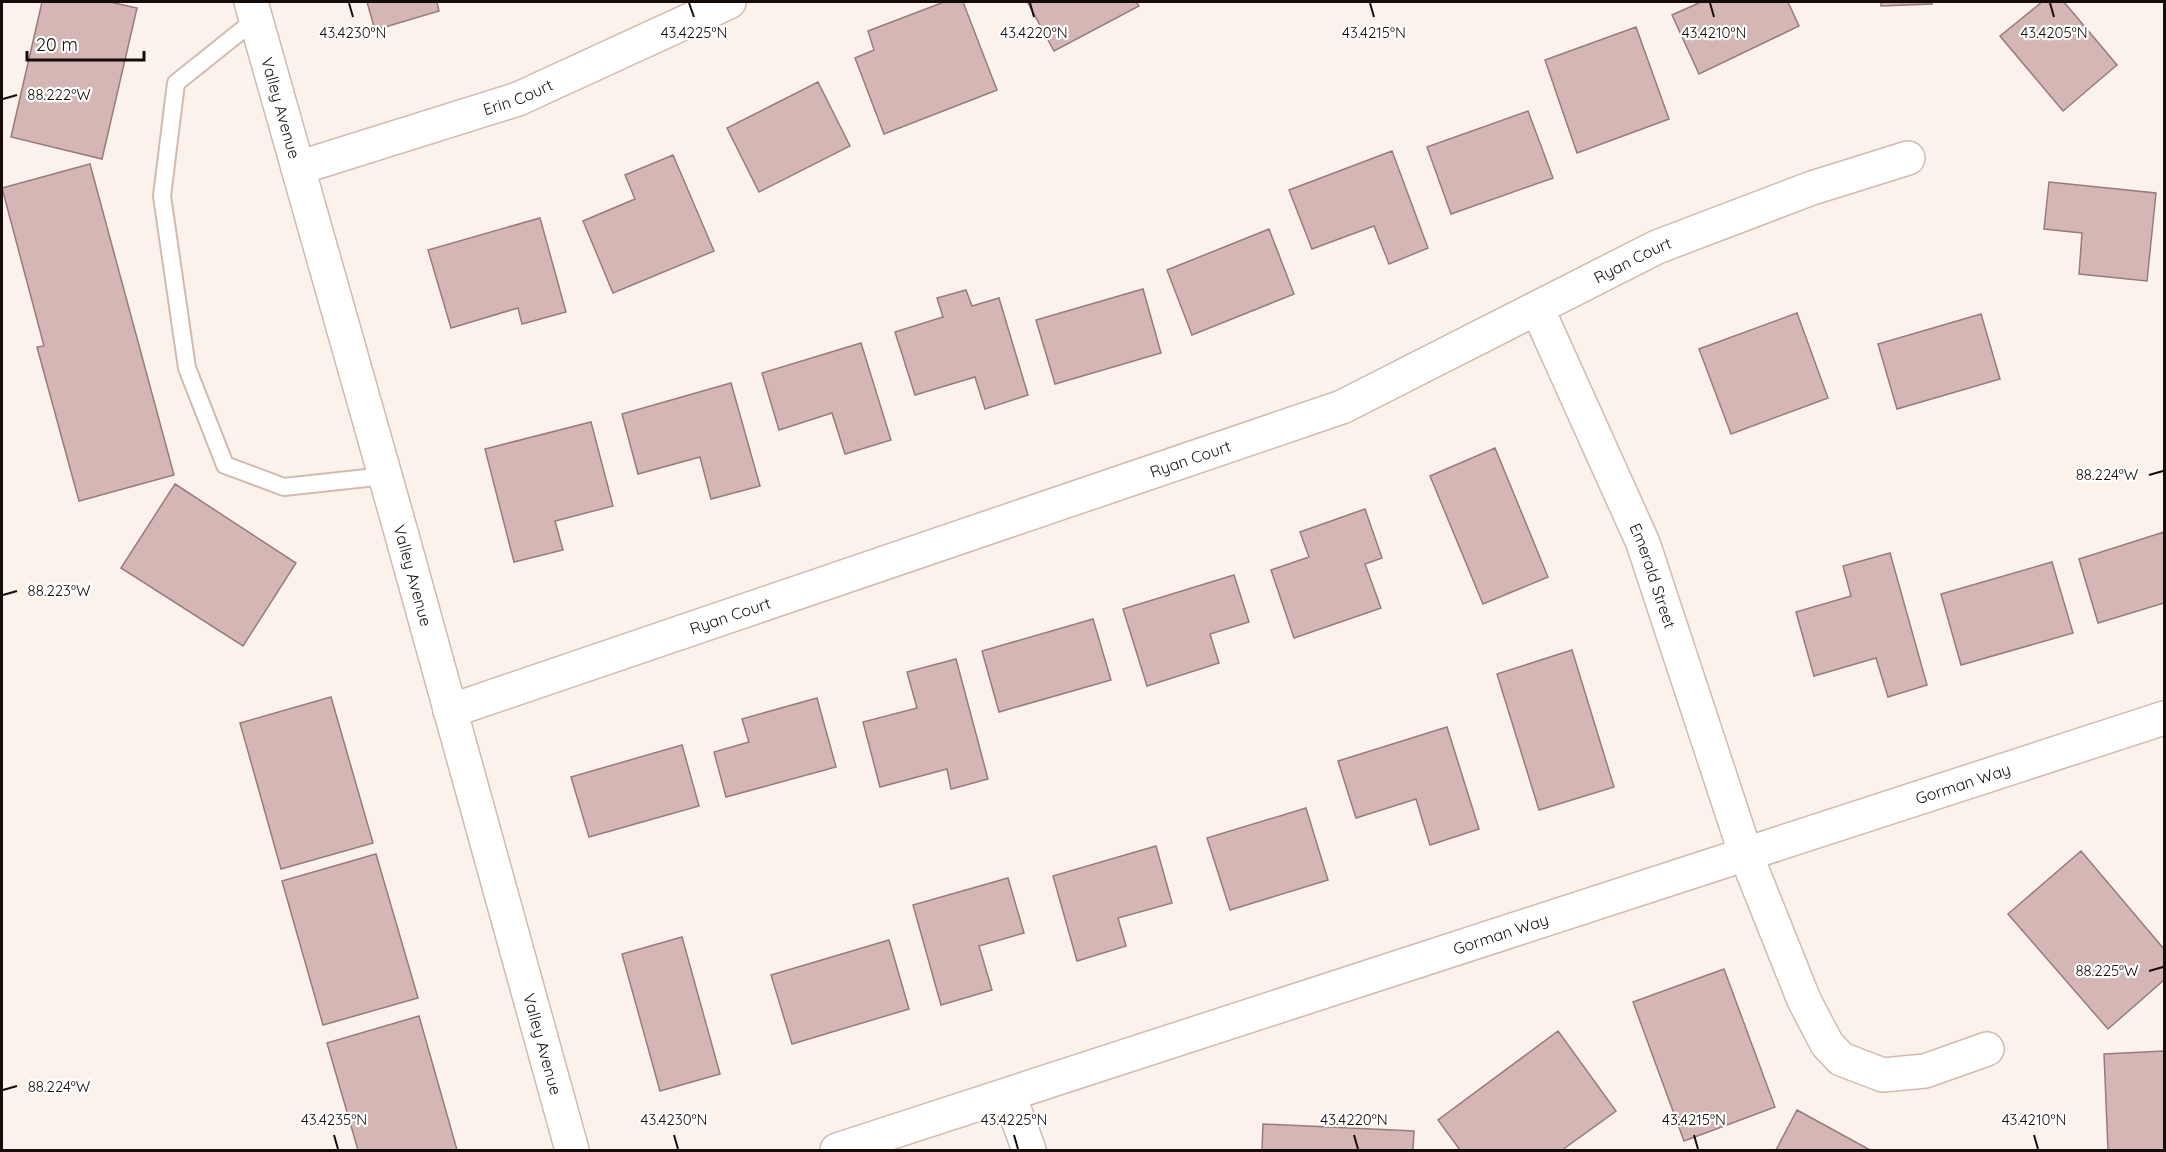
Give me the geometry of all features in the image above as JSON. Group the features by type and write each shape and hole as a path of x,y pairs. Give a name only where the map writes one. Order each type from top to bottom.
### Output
{"street":[{"name":"Erin Court","path":"298,168 518,99 729,2"},
{"name":"Valley Avenue","path":"254,10 572,1150"},
{"name":"Ryan Court","path":"450,711 1342,407 1657,247 1812,188 1908,158"},
{"name":"Emerald Street","path":"1537,308 1643,543 1746,855 1804,1000 1827,1044 1841,1059 1883,1075 1925,1071 1987,1050"},
{"name":"Gorman Way","path":"837,1150 2164,718"},
{"path":"1009,1095 1029,1150"}],"lane":[{"path":"254,10 176,83 162,196 187,368 225,465 284,487 385,476"}],"building":[{"path":"42,2 110,2 137,8 102,159 11,137"},
{"path":"367,2 437,2 439,11 375,30"},
{"path":"944,2 963,2 997,90 884,134 855,58 874,50 868,31"},
{"path":"1136,2 1139,6 1054,51 1028,3"},
{"path":"1701,2 1788,2 1799,26 1699,74 1672,15"},
{"path":"1881,2 1932,2 1932,4 1881,6"},
{"path":"2042,2 2064,2 2117,65 2063,111 2000,36"},
{"path":"1636,27 1669,119 1577,153 1545,60"},
{"path":"818,82 850,146 759,192 727,128"},
{"path":"1528,111 1553,178 1451,214 1427,147"},
{"path":"1392,151 1428,248 1389,264 1374,226 1312,249 1289,190"},
{"path":"673,155 714,251 613,293 583,221 635,199 625,175"},
{"path":"90,164 174,475 79,501 37,347 44,346 2,188"},
{"path":"2049,182 2156,193 2147,281 2079,274 2082,233 2044,229"},
{"path":"540,218 566,312 522,324 518,308 451,328 428,250"},
{"path":"1269,229 1294,294 1192,335 1167,270"},
{"path":"1143,289 1161,353 1055,384 1036,320"},
{"path":"966,290 972,306 999,298 1028,395 985,409 975,377 915,395 895,332 943,317 937,298"},
{"path":"1797,313 1828,398 1731,434 1699,349"},
{"path":"1981,314 2000,379 1897,409 1878,344"},
{"path":"861,343 891,440 845,454 832,413 779,430 762,373"},
{"path":"731,383 760,486 711,499 700,457 638,474 622,414"},
{"path":"591,422 613,506 555,521 563,550 514,562 485,449"},
{"path":"1495,448 1548,577 1483,604 1430,476"},
{"path":"175,484 296,563 243,646 121,568"},
{"path":"1365,509 1382,558 1365,564 1381,608 1294,638 1271,570 1309,557 1300,532"},
{"path":"2164,532 2164,603 2098,623 2079,559"},
{"path":"1890,553 1927,685 1888,697 1876,658 1814,676 1796,612 1851,596 1843,566"},
{"path":"2052,562 2073,633 1961,665 1941,594"},
{"path":"1234,575 1249,622 1210,634 1219,663 1147,686 1123,609"},
{"path":"1093,619 1111,680 999,712 982,651"},
{"path":"1572,650 1614,787 1539,810 1497,674"},
{"path":"956,659 988,779 951,789 947,769 880,787 863,722 917,708 907,672"},
{"path":"331,697 373,843 281,869 240,723"},
{"path":"817,698 836,767 726,797 714,752 749,742 742,719"},
{"path":"1447,727 1479,829 1430,845 1416,799 1356,818 1338,761"},
{"path":"682,745 699,806 589,837 571,777"},
{"path":"1306,808 1328,880 1230,910 1207,838"},
{"path":"1156,846 1172,903 1118,918 1126,946 1077,961 1053,876"},
{"path":"2081,851 2164,949 2164,980 2108,1029 2008,914"},
{"path":"376,854 418,998 323,1025 282,881"},
{"path":"1008,878 1024,933 979,946 992,990 941,1005 913,905"},
{"path":"682,937 720,1074 660,1091 622,954"},
{"path":"889,940 909,1009 792,1044 771,975"},
{"path":"1724,969 1775,1107 1684,1141 1633,1002"},
{"path":"419,1016 457,1150 358,1150 327,1043"},
{"path":"1558,1031 1616,1111 1562,1150 1460,1150 1438,1120"},
{"path":"2164,1051 2164,1150 2108,1150 2104,1054"},
{"path":"1797,1110 1870,1150 1776,1150"},
{"path":"1263,1124 1414,1131 1413,1150 1262,1150"}]}
